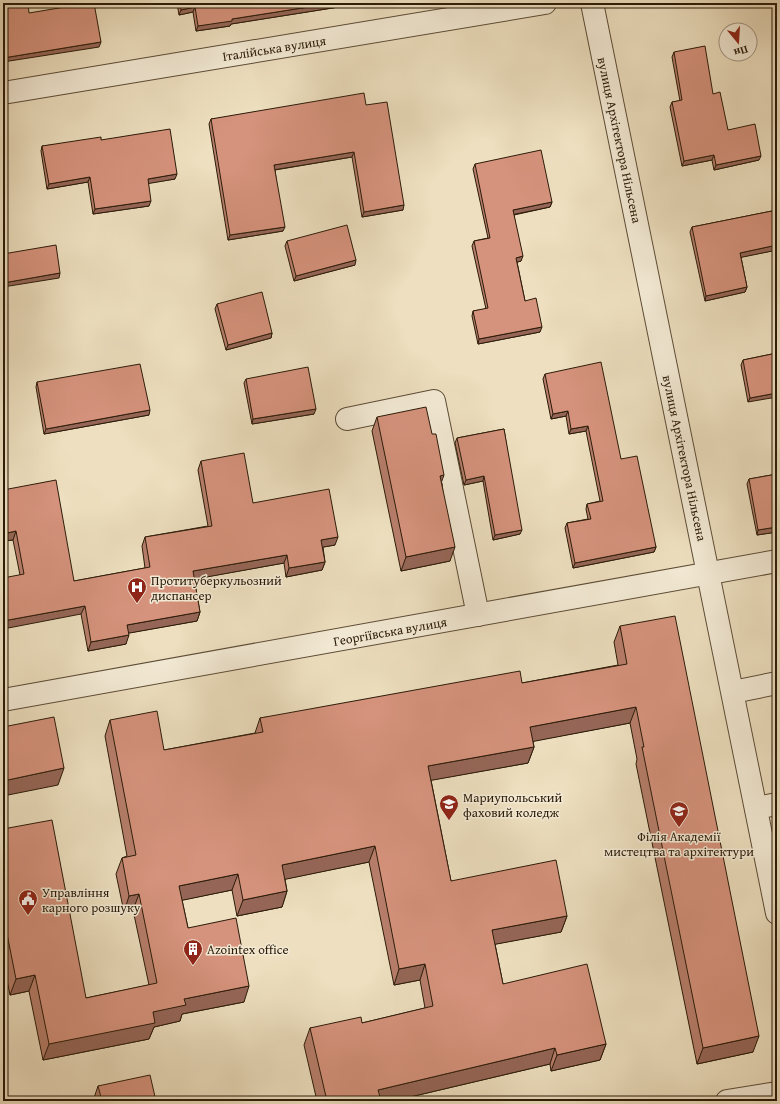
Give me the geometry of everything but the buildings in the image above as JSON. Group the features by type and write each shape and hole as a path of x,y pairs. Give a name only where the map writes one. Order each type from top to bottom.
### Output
{"street":[{"name":"Італійська вулиця","path":"3,93 543,3"},
{"name":"вулиця Архітектора Нільсена","path":"592,3 777,913"},
{"path":"347,419 434,401 478,615"},
{"name":"Георгіївська вулиця","path":"3,700 777,561"},
{"path":"733,692 777,683"},
{"path":"756,808 777,804"},
{"path":"727,1101 777,1093"}],"place":[{"name":"Протитуберкульозний диспансер","path":"137,604"},
{"name":"Мариупольський фаховий коледж","path":"449,821"},
{"name":"Філія Академії мистецтва та архітектури","path":"679,828"},
{"name":"Управління карного розшуку","path":"28,916"},
{"name":"Azointex office","path":"193,966"}]}
